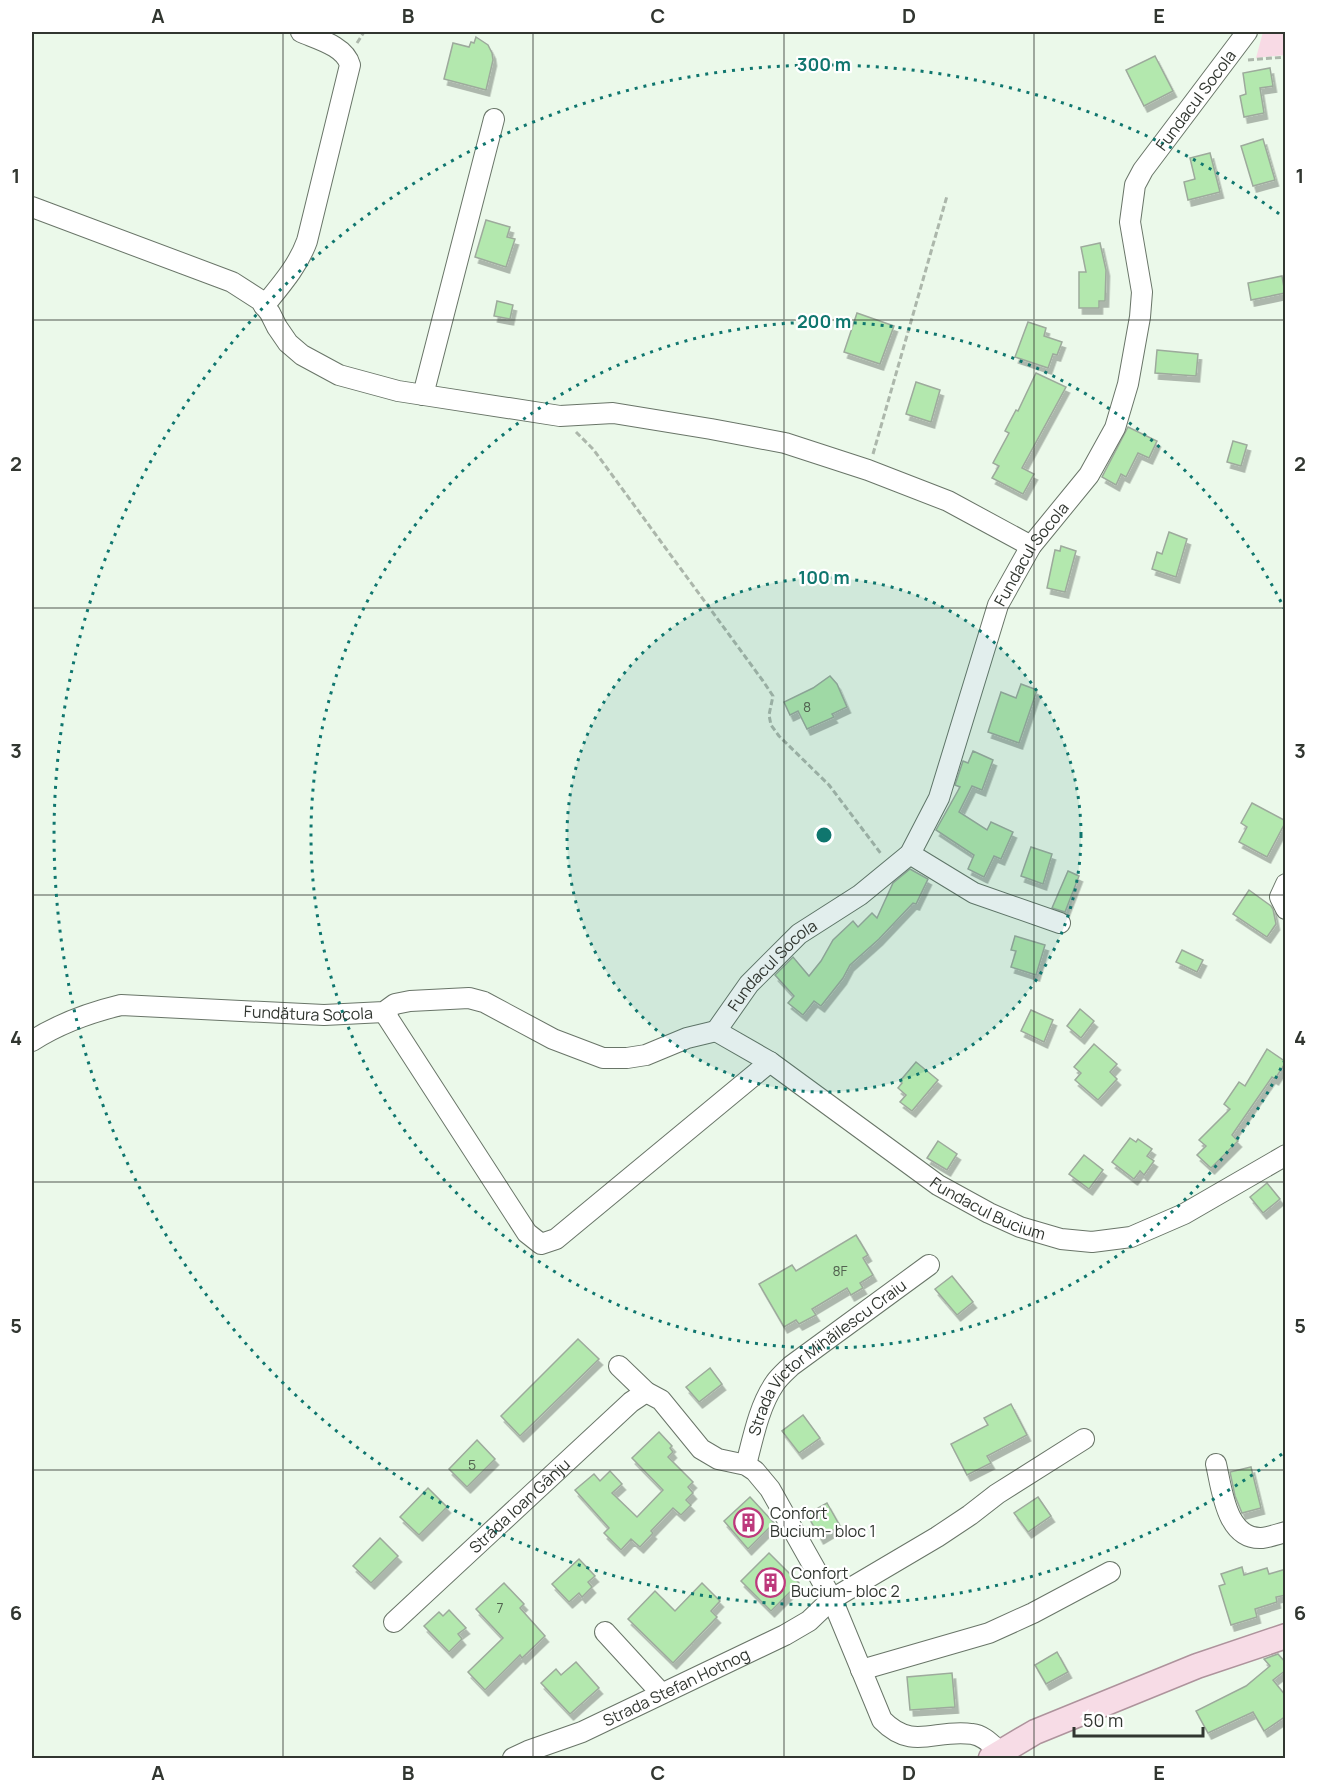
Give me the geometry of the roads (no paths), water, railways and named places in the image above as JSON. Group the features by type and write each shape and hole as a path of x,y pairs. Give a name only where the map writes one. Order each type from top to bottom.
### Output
{"main road":[{"path":"995,1755 1035,1732 1176,1675 1286,1636"}],"street":[{"path":"264,306 290,274 303,254 308,240 350,65 345,54 301,32"},
{"name":"Fundacul Socola","path":"716,1030 749,984 799,934 860,895 910,854 927,825 939,798 998,605 1032,546 1089,475 1115,428 1128,384 1140,317 1142,292 1130,222 1135,185 1143,170 1247,32"},
{"path":"423,395 494,119"},
{"path":"32,207 231,282 255,296 288,343 314,363 339,375 398,391 560,417 613,413 784,443 868,470 948,501 1032,546"},
{"path":"910,854 974,892 1060,923"},
{"path":"1286,884 1280,897 1286,909"},
{"name":"Fundătura Socola","path":"32,1041 56,1026 89,1012 121,1005 324,1015 384,1012 394,1004 411,1001 469,998 484,1002 553,1039 603,1058 646,1055 687,1038 716,1030"},
{"path":"384,1012 526,1233 541,1244 556,1239 770,1062"},
{"name":"Fundacul Bucium","path":"716,1030 770,1062 938,1185 1010,1222 1061,1239 1092,1242 1131,1237 1184,1214 1286,1155"},
{"name":"Strada Victor Mihăilescu Craiu","path":"746,1465 764,1405 776,1381 792,1366 929,1265"},
{"name":"Strada Victor Mihăilescu Craiu","path":"619,1366 646,1392 661,1400 701,1449 718,1459 746,1465 755,1471 770,1489 832,1599 882,1719 892,1730 906,1737 972,1734 984,1738 995,1755"},
{"name":"Strada Ioan Gânju","path":"394,1622 631,1402 646,1392"},
{"name":"Strada Stefan Hotnog","path":"513,1758 528,1750 582,1732 785,1635 809,1621 832,1599 937,1537 997,1494 1084,1439"},
{"path":"1216,1464 1230,1517 1241,1532 1251,1537 1262,1538 1286,1532"},
{"path":"861,1670 989,1633 1034,1613 1110,1572"},
{"path":"605,1632 661,1693"}],"place":[{"name":"Confort Bucium- bloc 1","path":"749,1522"},
{"name":"Confort Bucium- bloc 2","path":"770,1582"}]}
